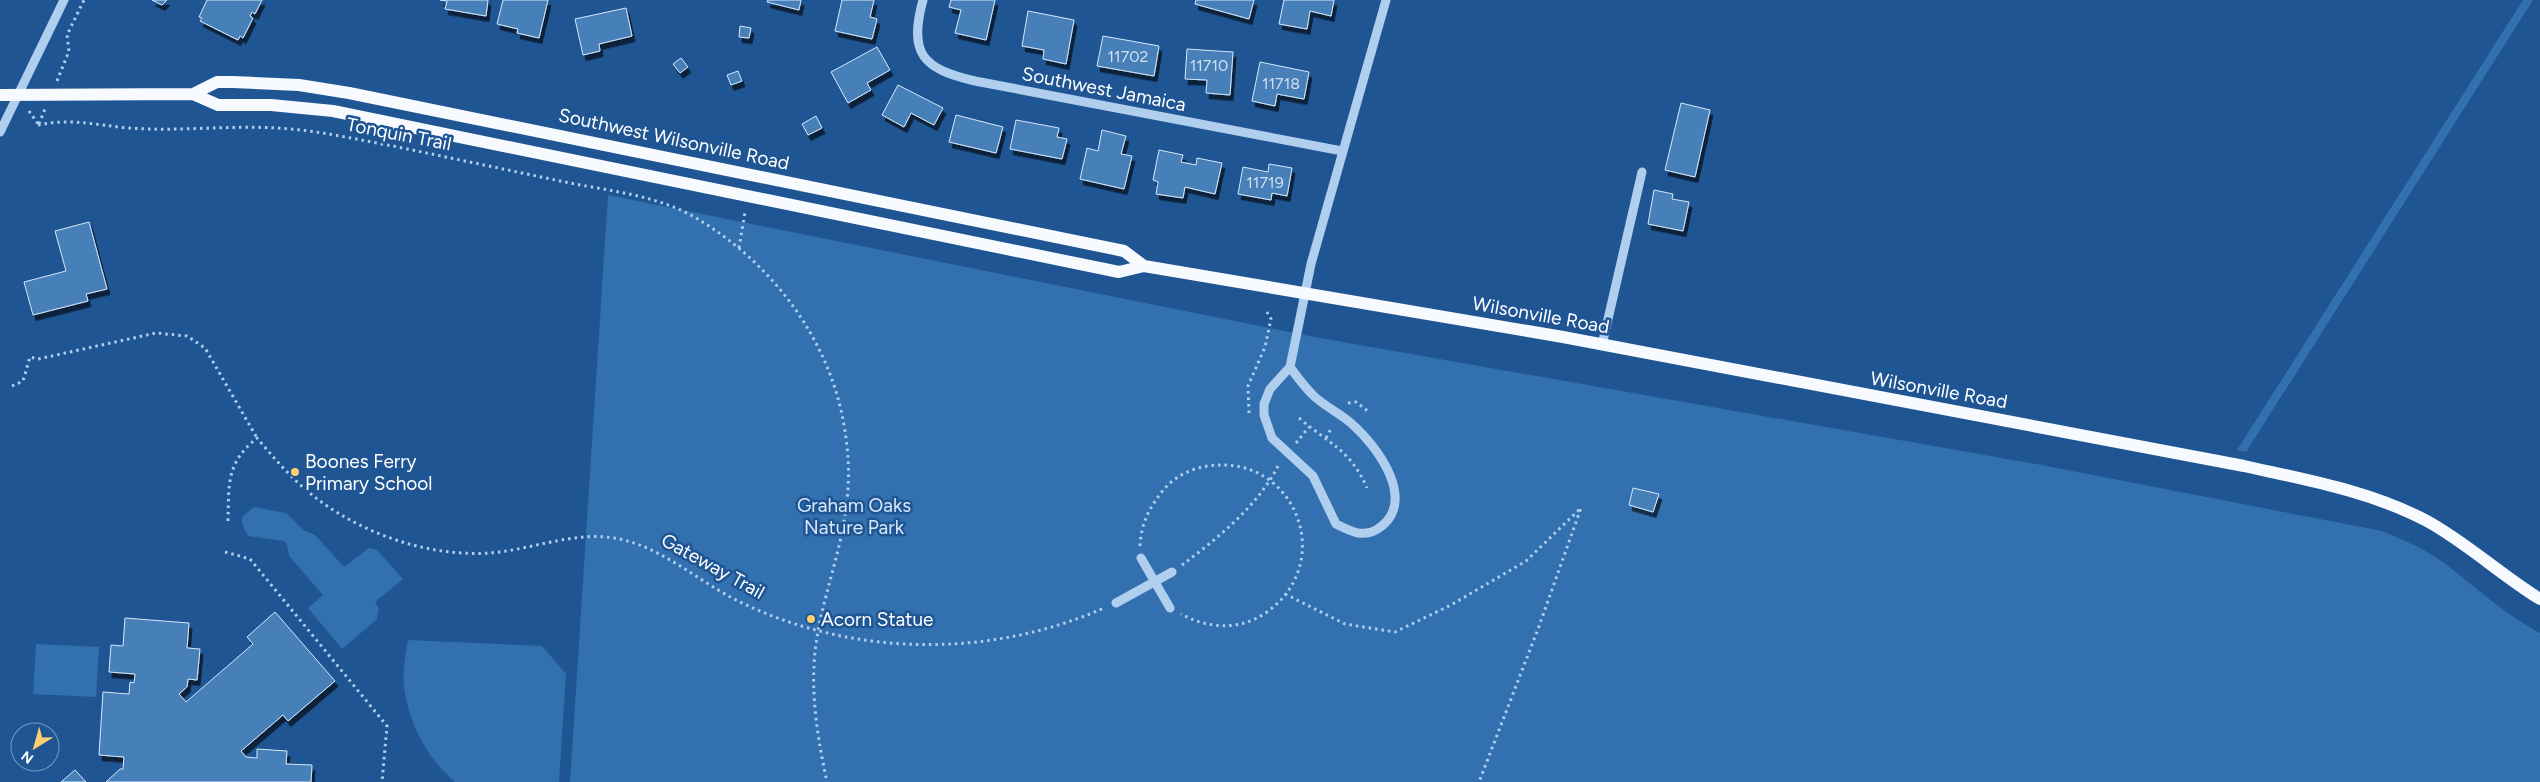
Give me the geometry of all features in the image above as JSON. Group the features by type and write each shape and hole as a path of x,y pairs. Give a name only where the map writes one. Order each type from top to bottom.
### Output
{"main road":[{"name":"Southwest Wilsonville Road","path":"193,94 217,82 299,85 349,93 1124,251 1144,266"},
{"name":"Southwest Wilsonville Road","path":"0,95 193,94 218,105 295,107 357,116 1119,272 1144,266 1304,294"},
{"name":"Wilsonville Road","path":"1304,294 1602,345 2225,463 2342,488 2387,502 2428,522 2540,599"}],"street":[{"path":"0,132 64,0"},
{"name":"Southwest Jamaica","path":"923,0 917,22 917,43 926,60 940,72 975,82 1342,151"},
{"path":"1290,367 1310,392 1353,425 1366,438 1386,466 1395,492 1394,508 1386,522 1373,531 1357,533 1336,524 1312,476 1272,438 1264,415 1267,396 1290,367 1304,294 1342,151 1386,0"},
{"path":"1602,345 1642,172"},
{"path":"1141,558 1170,608"},
{"path":"1116,603 1172,572"}],"path":[{"path":"51,94 69,51 67,35 84,0"},
{"name":"Tonquin Trail","path":"51,94 38,125 55,121 95,122 128,128 254,127 330,134 628,193 687,214 739,248 784,294 816,342 828,368 841,409 846,437 848,479 846,508 819,631 814,664 820,746 827,782"},
{"path":"739,248 747,196"},
{"name":"Gateway Trail","path":"12,386 23,381 30,357 38,359 156,333 187,336 205,348 257,438 292,477 327,505 358,523 396,540 446,550 490,553 530,548 586,536 614,538 641,545 666,557 718,591 750,607 819,631 867,641 902,645 938,645 990,641 1025,634 1093,613 1116,603"},
{"path":"1342,404 1356,402 1370,412"},
{"path":"1299,418 1347,455 1359,471 1367,488"},
{"path":"1326,438 1334,424"},
{"path":"1296,443 1309,426"},
{"path":"228,521 232,468 244,449 257,438"},
{"path":"1172,572 1200,552 1239,516 1271,480 1280,462"},
{"path":"1141,558 1141,535 1153,502 1170,483 1198,468 1225,464 1245,468 1271,480 1281,490 1296,512 1303,542 1302,559 1294,583 1280,602 1259,617 1236,626 1198,623 1170,608"},
{"path":"1285,594 1345,624 1395,632 1450,604 1526,560 1581,508 1538,630 1479,782"},
{"path":"225,552 250,560 387,726 382,782"}],"green space":[{"path":"2523,0 2533,0 2246,452 2237,450"},
{"name":"Graham Oaks Nature Park","path":"608,195 1309,336 2036,464 2382,531 2414,545 2437,558 2502,609 2540,633 2540,782 570,782"},
{"path":"254,507 286,513 303,530 315,535 344,567 369,548 377,550 403,579 375,602 379,609 377,619 342,649 308,608 323,595 289,556 287,544 284,541 248,536 242,524 242,517"},
{"path":"408,640 542,646 566,674 559,782 455,782 427,751 410,714 404,681 404,663"},
{"path":"36,644 99,647 96,697 33,694"}],"building":[{"path":"152,0 167,0 162,5"},
{"path":"207,0 262,0 255,14 252,12 250,16 253,18 243,38 240,36 238,40 200,21 202,18 199,17"},
{"path":"440,0 488,0 486,16 445,9 447,1"},
{"path":"503,0 548,0 539,38 517,33 518,29 497,24"},
{"path":"768,0 801,0 799,10 767,2"},
{"path":"842,0 874,0 870,17 877,19 872,39 835,31"},
{"path":"951,0 995,0 986,40 955,33 961,10 949,7"},
{"path":"1196,0 1254,0 1249,19 1195,4"},
{"path":"1284,0 1334,0 1331,16 1310,11 1307,29 1279,24"},
{"path":"626,8 632,36 599,44 600,51 583,55 575,19"},
{"path":"1028,11 1074,20 1066,64 1043,59 1044,50 1022,46"},
{"path":"740,26 751,28 749,38 739,37"},
{"path":"1103,36 1159,46 1154,76 1097,66"},
{"path":"877,47 890,70 867,83 871,90 848,103 831,72"},
{"path":"1187,49 1233,52 1230,95 1206,93 1207,80 1185,79"},
{"path":"681,58 688,67 680,73 673,64"},
{"path":"1260,62 1309,72 1304,99 1277,94 1275,106 1252,101"},
{"path":"738,71 742,81 731,85 727,75"},
{"path":"898,85 943,108 934,125 911,113 904,127 882,115"},
{"path":"1681,103 1710,110 1695,177 1665,170"},
{"path":"956,115 1003,127 996,153 949,142"},
{"path":"816,116 822,128 808,135 802,124"},
{"path":"1016,120 1059,128 1057,137 1067,139 1062,159 1010,149"},
{"path":"1102,130 1126,136 1121,154 1132,156 1124,189 1080,179 1087,148 1098,151"},
{"path":"1159,150 1183,155 1181,162 1196,165 1197,158 1222,163 1215,194 1185,187 1183,198 1156,194 1158,182 1153,180"},
{"path":"1269,164 1292,168 1287,196 1272,193 1271,200 1238,194 1243,167 1268,172"},
{"path":"1654,190 1673,194 1672,199 1689,202 1683,231 1648,224"},
{"path":"89,222 107,289 86,294 88,301 33,315 24,282 66,271 55,231"},
{"path":"1633,488 1659,494 1653,512 1629,505"},
{"path":"275,612 335,681 288,721 283,715 241,751 246,757 257,758 257,749 287,751 286,764 312,765 311,782 106,782 120,769 123,769 124,757 99,755 103,692 129,694 130,682 134,683 135,674 109,672 111,645 123,646 125,618 189,623 187,648 200,649 197,680 188,679 187,687 179,694 186,702 253,644 247,637"},
{"path":"75,770 86,782 61,782"}],"place":[{"name":"Boones Ferry Primary School","path":"295,472"},
{"name":"Acorn Statue","path":"811,619"}]}
